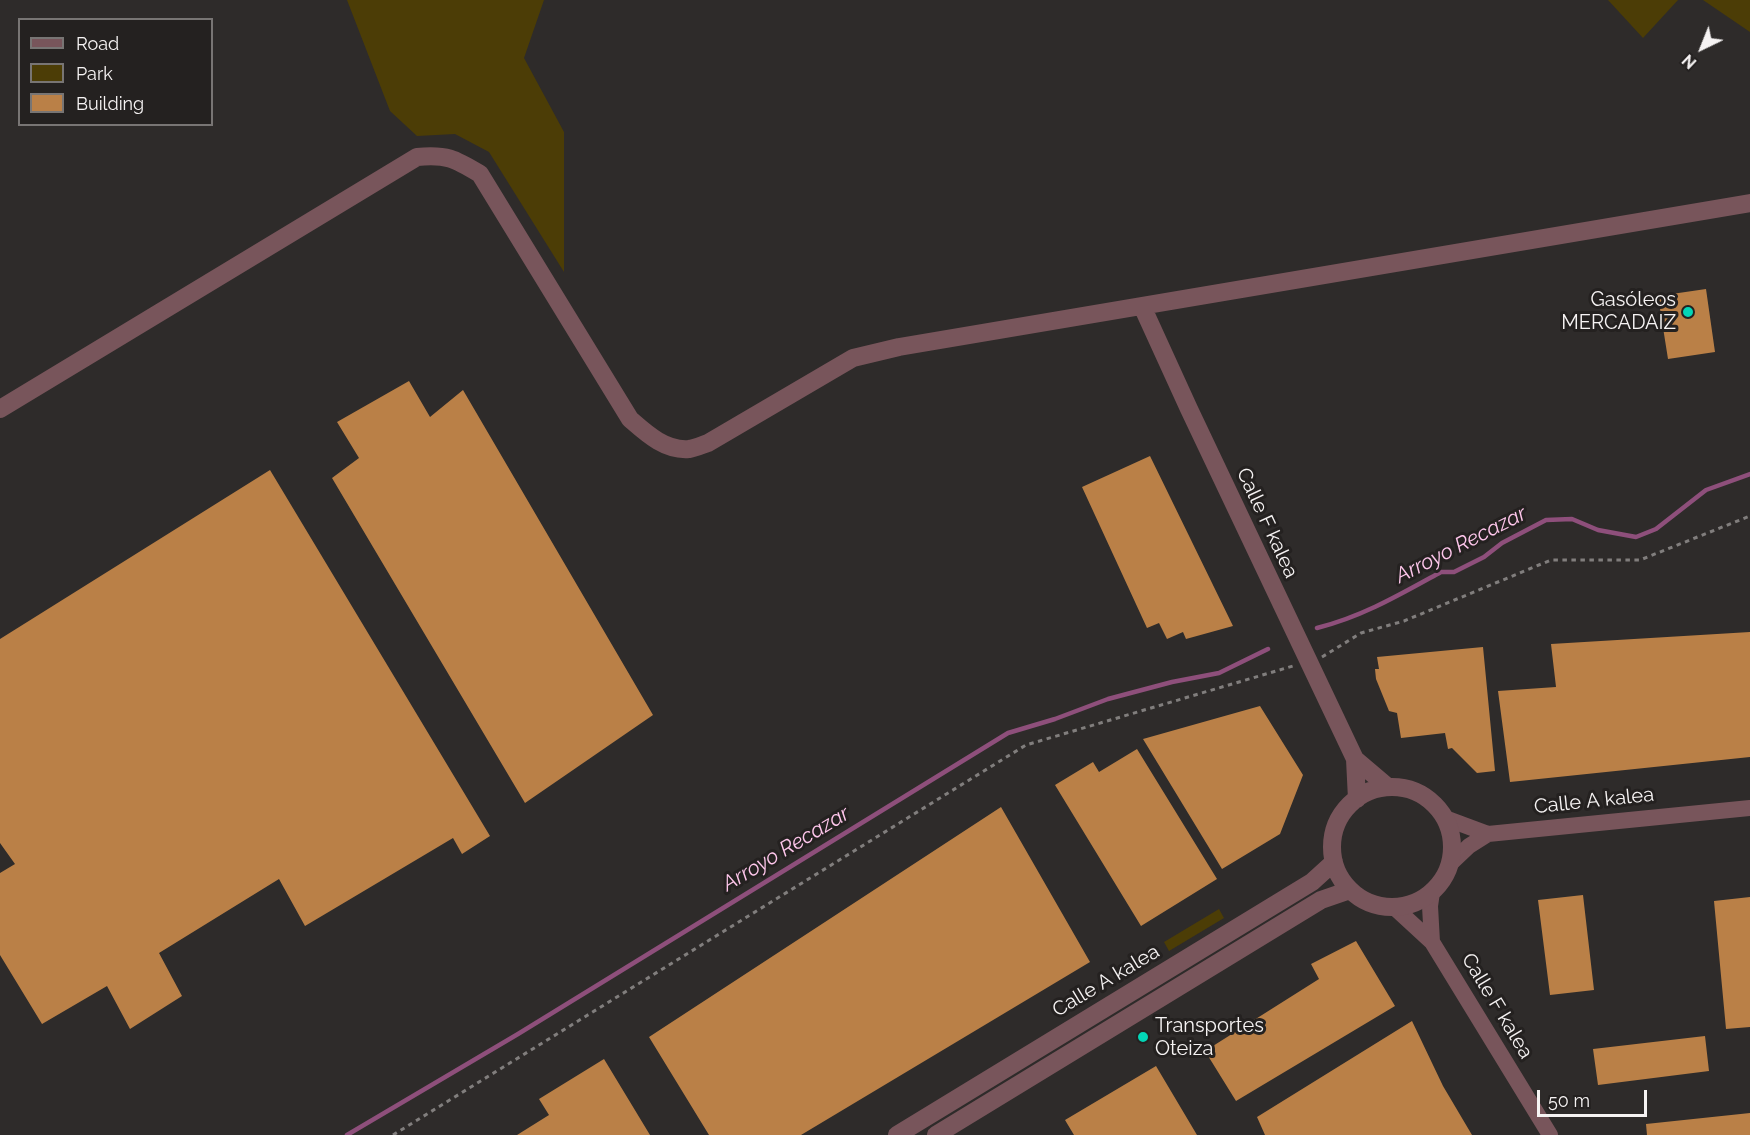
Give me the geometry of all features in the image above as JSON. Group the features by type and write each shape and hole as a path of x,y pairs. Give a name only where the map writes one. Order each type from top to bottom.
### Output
{"street":[{"path":"0,409 417,157 439,155 456,160 480,174 630,418 650,437 670,446 689,449 708,443 853,358 903,346 1750,203"},
{"name":"Calle F kalea","path":"1142,306 1355,759 1357,799"},
{"name":"Calle F kalea","path":"1355,759 1388,787"},
{"path":"1388,787 1401,788 1426,798 1445,818 1451,833 1452,849 1450,864 1440,884 1432,892 1414,903 1394,907 1378,905 1350,890 1334,862 1332,848 1334,833 1347,808 1357,799 1372,791 1388,787"},
{"name":"Calle A kalea","path":"1445,818 1488,834 1750,808"},
{"path":"1450,864 1469,846 1488,834"},
{"name":"Calle A kalea","path":"897,1135 1312,882 1334,862"},
{"path":"936,1135 1322,900 1350,890"},
{"name":"Calle F kalea","path":"1432,892 1430,906 1432,942 1550,1135"},
{"path":"1394,907 1432,942"}],"path":[{"path":"393,1135 1026,745 1291,667 1306,659 1322,657 1361,633 1404,621 1551,560 1640,560 1750,516"}],"green space":[{"path":"347,0 544,0 524,58 564,132 564,272 489,152 455,134 417,136 390,111"},
{"path":"1608,0 1678,0 1643,38"},
{"path":"1703,0 1750,0 1750,32"},
{"path":"1219,909 1224,918 1169,951 1164,942"}],"building":[{"path":"1706,289 1715,352 1668,359 1658,296"},
{"path":"409,381 430,417 463,390 653,715 525,803 332,478 359,458 337,422"},
{"path":"1150,456 1233,626 1186,639 1183,632 1167,639 1159,623 1147,628 1082,487"},
{"path":"270,470 490,836 462,854 453,838 305,926 279,879 159,953 182,996 130,1029 107,986 42,1024 0,955 0,873 15,864 0,843 0,639"},
{"path":"1750,632 1750,757 1510,782 1498,691 1556,687 1551,644"},
{"path":"1483,647 1495,771 1477,773 1452,748 1448,749 1445,733 1401,738 1397,713 1389,711 1376,679 1375,669 1379,669 1377,657"},
{"path":"1260,706 1303,775 1280,834 1222,869 1143,739"},
{"path":"1137,749 1217,879 1141,926 1055,785 1093,762 1099,772"},
{"path":"1001,807 1090,962 801,1135 709,1135 649,1037"},
{"path":"1583,895 1594,990 1550,995 1538,900"},
{"path":"1750,897 1750,1027 1726,1029 1714,901"},
{"path":"1356,941 1395,1006 1236,1101 1205,1051 1319,979 1311,964"},
{"path":"1412,1021 1443,1086 1472,1135 1265,1135 1257,1117"},
{"path":"1705,1036 1709,1071 1598,1085 1593,1049"},
{"path":"604,1059 650,1135 517,1135 549,1115 539,1099"},
{"path":"1156,1066 1197,1135 1074,1135 1065,1120"},
{"path":"1750,1113 1750,1135 1647,1135 1646,1124"}],"waterway":[{"name":"Arroyo Recazar","path":"1317,628 1350,618 1441,572 1454,572 1546,520 1572,519 1598,530 1636,537 1656,529 1706,490 1750,474"},
{"name":"Arroyo Recazar","path":"347,1135 518,1034 1008,733 1055,719 1108,699 1172,682 1219,673 1268,649"}],"place":[{"name":"Gasóleos MERCADAIZ","path":"1688,312"},
{"name":"Transportes Oteiza","path":"1143,1037"}]}
